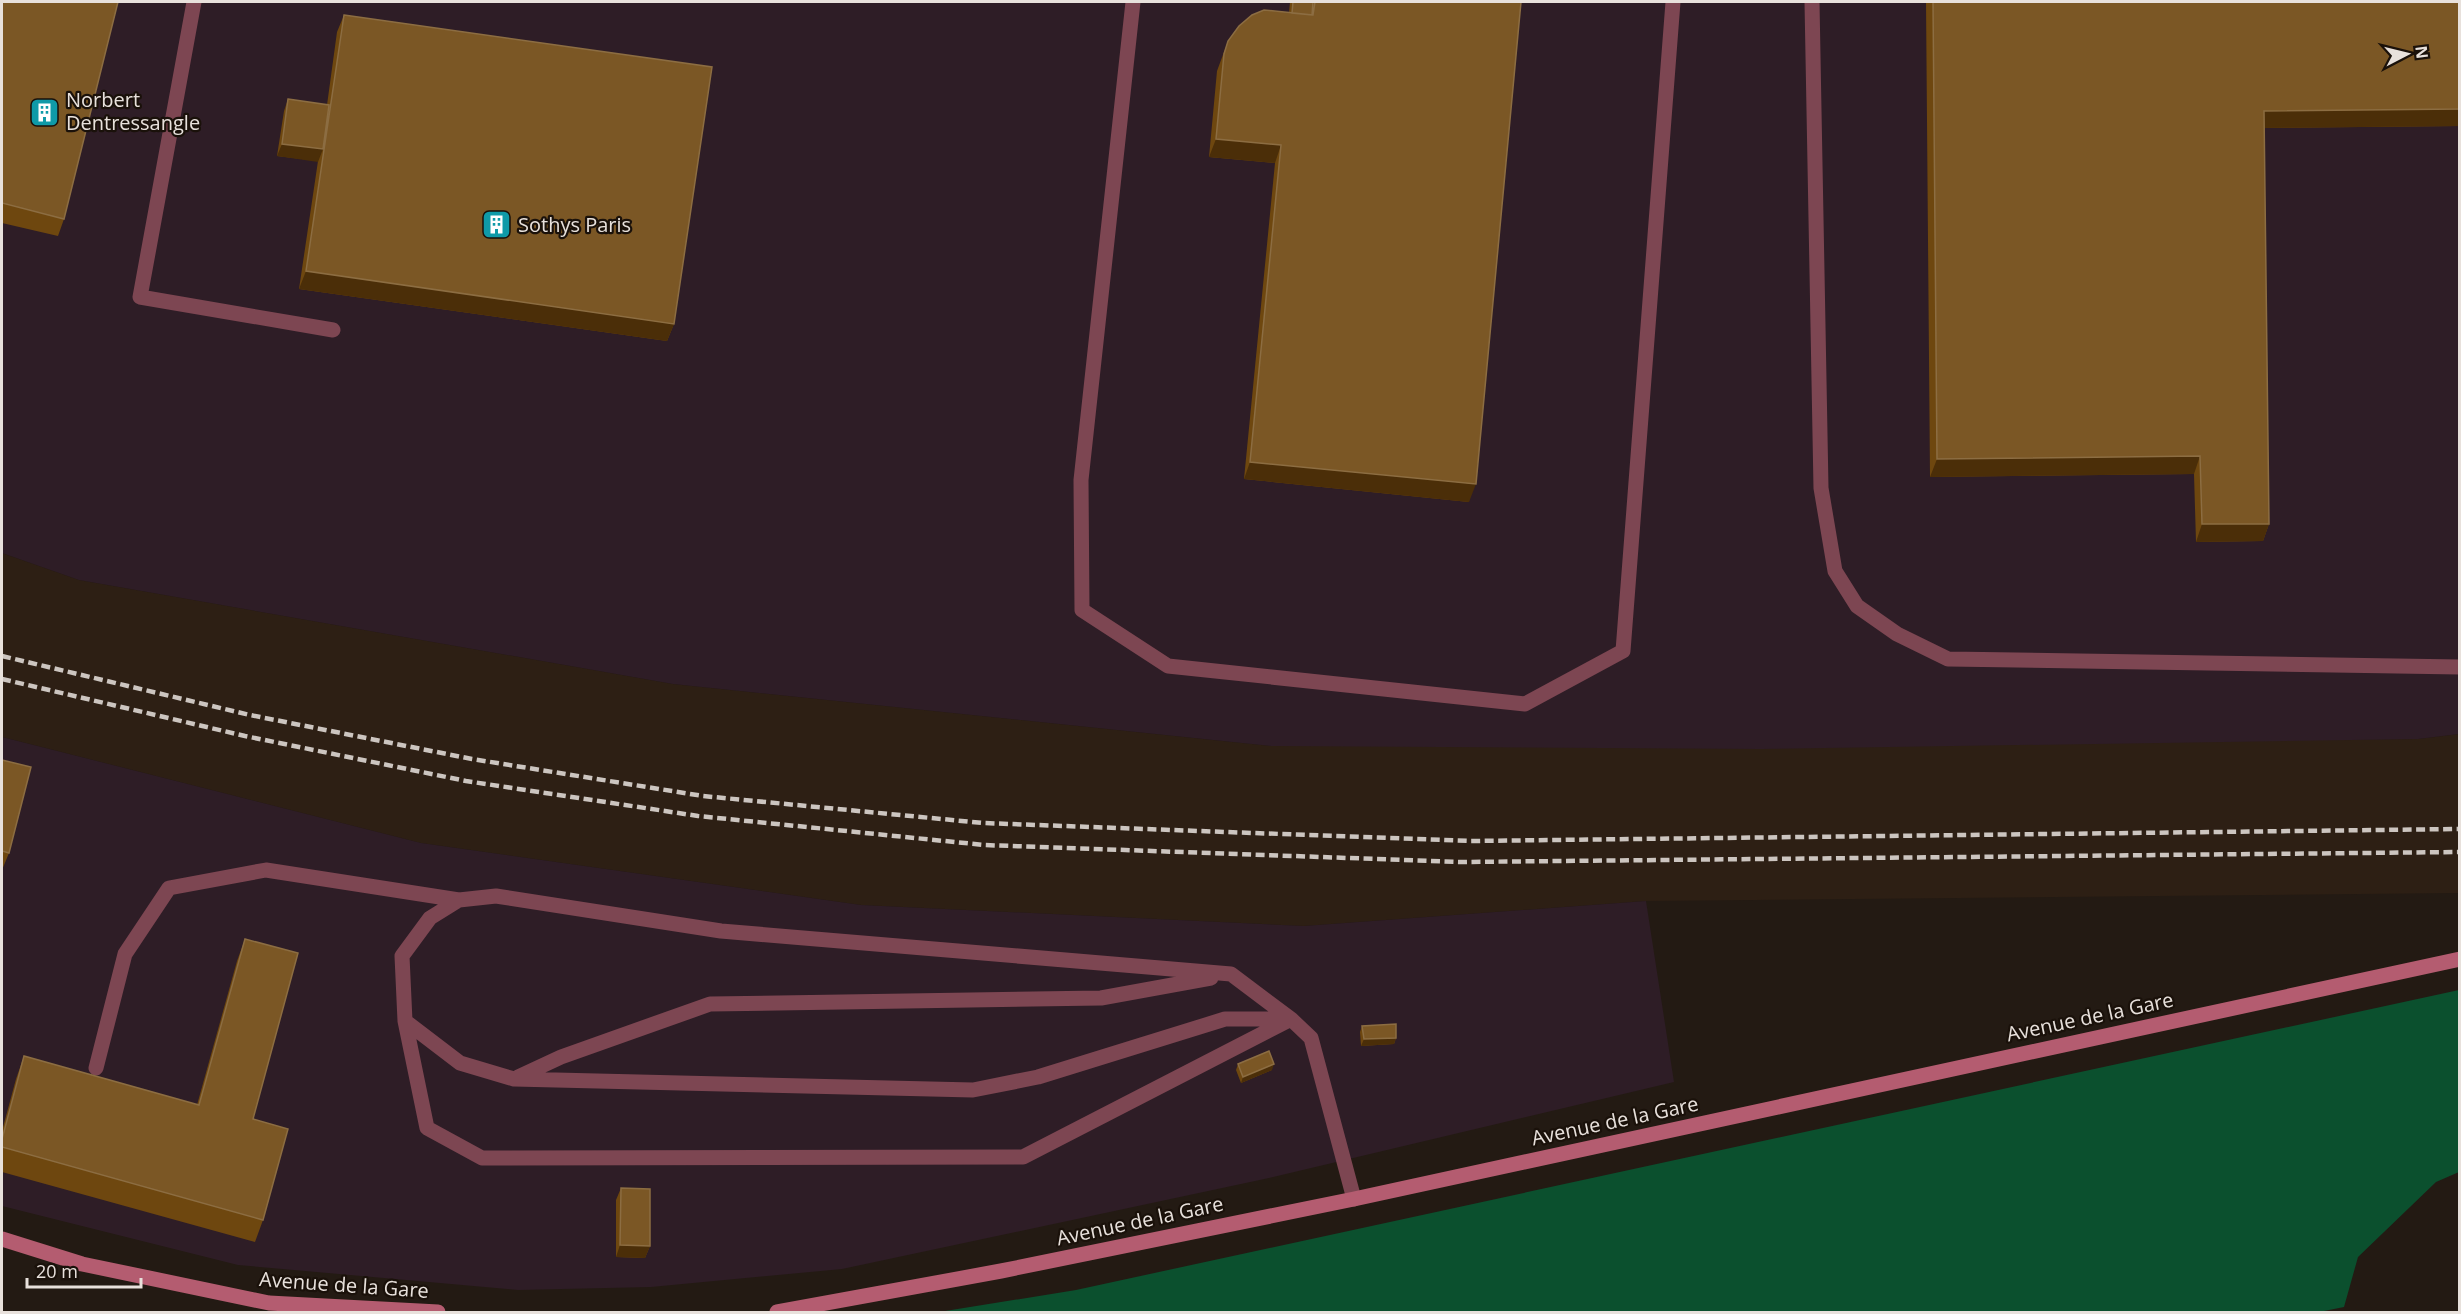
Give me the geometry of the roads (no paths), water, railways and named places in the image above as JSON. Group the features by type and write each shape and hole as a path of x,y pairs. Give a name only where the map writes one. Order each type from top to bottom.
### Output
{"street":[{"name":"Avenue de la Gare","path":"777,1312 1001,1271 1354,1199 2460,959"},
{"name":"Avenue de la Gare","path":"2,1239 82,1264 269,1303 438,1312"}],"lane":[{"path":"194,2 140,297 333,330"},
{"path":"1133,2 1082,480 1082,610 1168,666 1525,705 1623,651 1673,2"},
{"path":"1812,2 1821,488 1835,571 1857,606 1897,634 1948,659 2460,667"},
{"path":"96,1068 125,954 169,888 266,870 459,900 496,896 721,931 1231,974 1291,1019 1311,1038 1354,1199"},
{"path":"459,900 430,918 402,956 405,1021 426,1128 482,1158 1023,1157 1291,1019"},
{"path":"514,1079 561,1057 710,1004 1101,998 1231,974"},
{"path":"405,1021 460,1063 514,1079 973,1090 1038,1077 1225,1019 1291,1019"}],"railway":[{"path":"2,656 250,715 472,759 703,796 983,823 1471,841 2460,829"},
{"path":"2,679 245,736 466,781 698,816 984,845 1461,862 2460,852"}],"place":[{"name":"Norbert Dentressangle","path":"45,112"},
{"name":"Sothys Paris","path":"497,225"}]}
